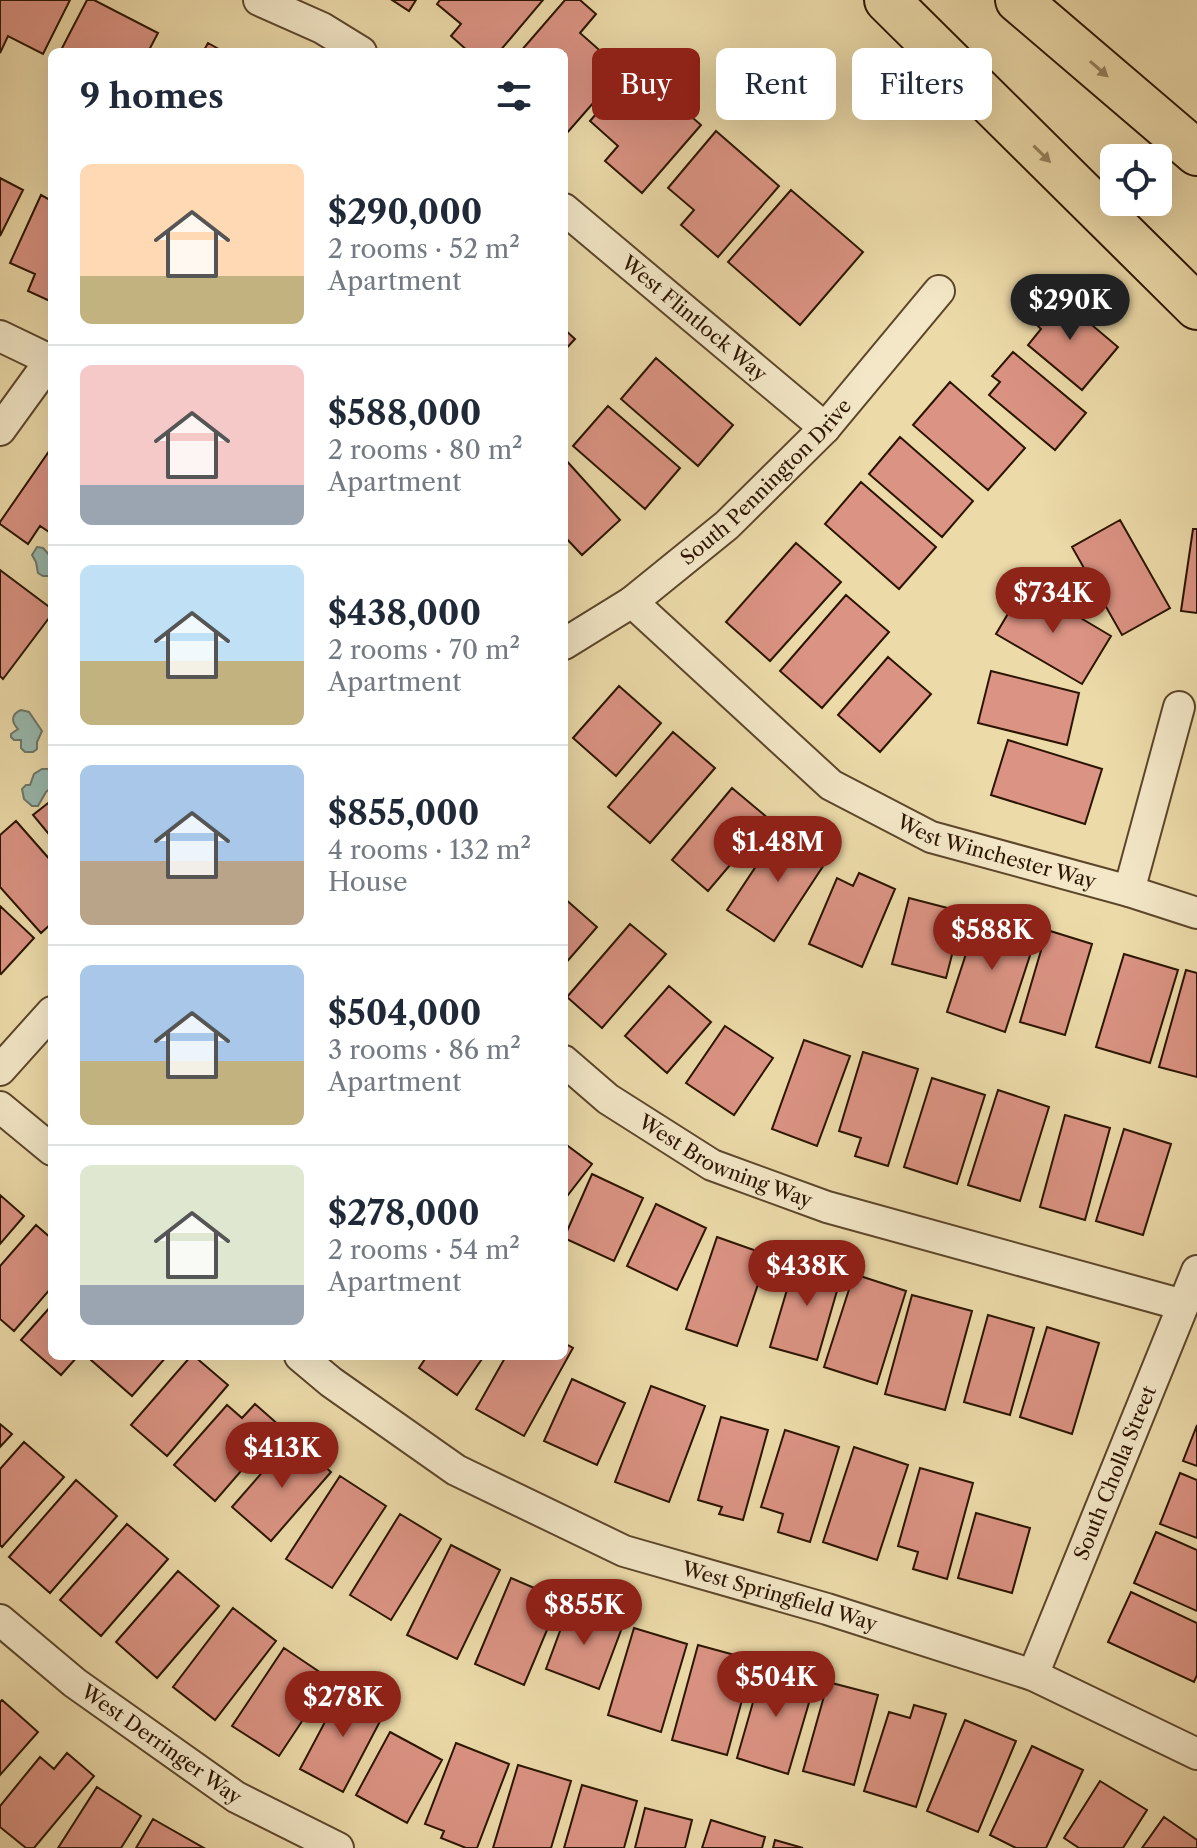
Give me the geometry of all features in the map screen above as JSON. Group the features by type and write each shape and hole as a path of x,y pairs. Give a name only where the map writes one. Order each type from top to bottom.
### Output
{"highway":[{"path":"887,0 1197,307"},
{"path":"1018,0 1197,153"}],"street":[{"path":"259,0 322,28 354,48"},
{"name":"West Flintlock Way","path":"568,212 825,428"},
{"name":"South Pennington Drive","path":"568,642 632,602 727,525 825,428 939,291"},
{"path":"0,336 48,360"},
{"path":"0,430 48,365"},
{"name":"West Winchester Way","path":"632,602 831,785 931,837 1129,891 1197,913"},
{"path":"1129,891 1179,707"},
{"path":"0,1070 48,1016"},
{"name":"West Browning Way","path":"568,1064 608,1099 712,1165 827,1207 1183,1305"},
{"path":"0,1107 48,1147"},
{"name":"South Cholla Street","path":"1033,1675 1197,1271"},
{"name":"West Springfield Way","path":"305,1360 456,1470 624,1551 827,1609 1033,1675 1197,1754"},
{"name":"West Derringer Way","path":"0,1620 75,1683 236,1797 338,1848"}],"water":[{"path":"37,547 48,554 48,576 38,573 32,555"},
{"path":"21,710 29,712 42,731 37,749 33,752 25,752 21,748 21,740 11,737 18,729 13,721 14,716"},
{"path":"48,769 48,790 38,806 32,806 24,799 22,789 30,785 34,774"}],"building":[{"path":"0,0 70,0 43,54 8,36 0,53"},
{"path":"87,0 94,0 158,33 150,48 62,48"},
{"path":"392,0 416,0 409,11"},
{"path":"440,0 543,0 502,48 464,48 451,36 461,24 437,4"},
{"path":"565,0 580,0 596,14 580,33 597,48 592,48 592,104 568,132 568,48 523,48"},
{"path":"695,120 701,125 642,193 605,161 618,146 590,121"},
{"path":"716,131 779,186 718,257 681,225 694,210 668,188"},
{"path":"0,178 23,190 0,236"},
{"path":"791,190 863,252 800,325 728,262"},
{"path":"41,195 48,199 48,300 28,291 35,274 10,263"},
{"path":"1054,293 1118,347 1082,390 1028,345 1041,329 1032,320"},
{"path":"568,333 575,339 568,347"},
{"path":"1013,352 1086,413 1055,450 989,395 1000,382 992,376"},
{"path":"656,358 733,425 698,466 621,399"},
{"path":"950,382 1025,448 988,490 913,425"},
{"path":"608,406 680,468 645,509 573,446"},
{"path":"900,437 973,501 942,537 869,474"},
{"path":"48,453 48,531 40,526 28,544 0,522"},
{"path":"568,462 620,520 582,555 568,540"},
{"path":"861,482 936,547 899,589 825,524"},
{"path":"1120,520 1170,608 1122,635 1072,547"},
{"path":"1193,529 1197,529 1197,613 1181,611"},
{"path":"796,543 841,582 770,661 726,622"},
{"path":"0,570 48,606 48,619 3,679 0,676"},
{"path":"1025,585 1111,636 1082,684 996,634"},
{"path":"846,595 889,632 822,708 780,671"},
{"path":"888,657 931,694 880,752 838,715"},
{"path":"991,671 1079,693 1067,745 978,723"},
{"path":"619,686 661,723 616,776 573,738"},
{"path":"673,732 715,768 650,843 608,807"},
{"path":"1008,740 1102,769 1085,824 991,795"},
{"path":"732,788 769,819 708,891 672,860"},
{"path":"48,803 48,833 33,815"},
{"path":"16,821 48,857 48,927 41,933 0,887 0,835"},
{"path":"782,827 829,857 774,941 727,910"},
{"path":"859,873 895,889 862,967 809,944 837,878 853,886"},
{"path":"909,898 963,912 946,978 892,964"},
{"path":"568,902 597,927 568,960"},
{"path":"0,906 34,938 1,974 0,973"},
{"path":"980,911 1038,931 1005,1032 947,1012"},
{"path":"630,924 666,954 602,1028 568,996"},
{"path":"1047,930 1092,944 1065,1035 1020,1022"},
{"path":"1124,954 1178,970 1150,1063 1096,1047"},
{"path":"1186,970 1197,973 1197,1077 1159,1067"},
{"path":"669,986 711,1022 667,1073 625,1036"},
{"path":"725,1026 773,1058 734,1115 686,1083"},
{"path":"804,1040 850,1056 817,1146 772,1129"},
{"path":"863,1052 918,1069 888,1166 855,1156 861,1138 839,1131"},
{"path":"932,1078 985,1095 957,1184 904,1167"},
{"path":"998,1090 1049,1107 1020,1201 968,1185"},
{"path":"1065,1115 1110,1128 1085,1220 1040,1207"},
{"path":"1124,1129 1171,1144 1143,1235 1096,1221"},
{"path":"568,1146 592,1164 568,1195"},
{"path":"592,1174 643,1198 614,1261 568,1240 568,1229"},
{"path":"0,1195 24,1216 0,1244"},
{"path":"656,1204 706,1228 677,1290 627,1266"},
{"path":"36,1225 48,1236 48,1292 14,1331 0,1319 0,1266"},
{"path":"717,1237 768,1255 737,1346 686,1329"},
{"path":"797,1256 843,1270 817,1360 770,1347"},
{"path":"854,1274 906,1291 877,1384 824,1367"},
{"path":"912,1295 972,1311 945,1410 885,1394"},
{"path":"48,1310 48,1360 74,1360 61,1375 21,1340"},
{"path":"988,1315 1034,1328 1010,1415 964,1402"},
{"path":"1047,1327 1099,1343 1072,1434 1020,1417"},
{"path":"91,1360 164,1360 132,1396"},
{"path":"188,1360 199,1360 228,1385 167,1456 131,1425"},
{"path":"424,1360 481,1360 457,1395 419,1368"},
{"path":"504,1360 566,1360 524,1436 476,1409"},
{"path":"572,1379 625,1403 597,1465 544,1441"},
{"path":"651,1386 705,1406 669,1502 615,1482"},
{"path":"255,1404 280,1426 215,1501 174,1465 227,1405 242,1418"},
{"path":"721,1417 768,1430 743,1520 719,1514 722,1507 698,1500"},
{"path":"0,1424 12,1434 0,1447"},
{"path":"1197,1425 1197,1466 1183,1461"},
{"path":"785,1430 839,1447 810,1542 778,1532 783,1514 761,1507"},
{"path":"292,1438 331,1472 271,1541 232,1507"},
{"path":"24,1442 64,1477 2,1547 0,1469"},
{"path":"854,1447 908,1465 877,1560 823,1542"},
{"path":"920,1468 973,1483 947,1579 913,1569 918,1552 898,1546"},
{"path":"1180,1473 1197,1480 1197,1538 1160,1524"},
{"path":"340,1476 386,1506 332,1588 286,1559"},
{"path":"76,1480 117,1516 50,1593 9,1557"},
{"path":"976,1513 1030,1528 1012,1593 958,1578"},
{"path":"400,1514 441,1539 391,1620 350,1595"},
{"path":"127,1524 168,1559 101,1636 60,1600"},
{"path":"1156,1532 1197,1550 1197,1611 1134,1583"},
{"path":"451,1545 500,1570 457,1659 407,1635"},
{"path":"178,1571 219,1606 157,1678 116,1642"},
{"path":"511,1578 560,1599 524,1685 475,1664"},
{"path":"1131,1592 1197,1623 1197,1675 1194,1682 1108,1642"},
{"path":"570,1604 623,1625 599,1689 546,1669"},
{"path":"233,1608 276,1641 215,1720 173,1687"},
{"path":"634,1628 687,1644 661,1732 608,1715"},
{"path":"698,1645 753,1660 727,1755 672,1740"},
{"path":"284,1648 330,1679 279,1756 232,1726"},
{"path":"764,1664 816,1679 788,1774 737,1758"},
{"path":"828,1682 878,1695 854,1785 803,1771"},
{"path":"344,1686 387,1708 343,1792 300,1769"},
{"path":"2,1700 38,1732 0,1775 0,1702"},
{"path":"914,1705 946,1714 916,1807 864,1791 889,1712 910,1718"},
{"path":"965,1720 1016,1741 978,1832 927,1811"},
{"path":"390,1732 442,1760 407,1823 356,1795"},
{"path":"456,1743 509,1764 477,1848 466,1848 441,1838 444,1831 425,1824"},
{"path":"1032,1746 1083,1770 1046,1848 1016,1848 990,1835"},
{"path":"67,1753 94,1776 34,1848 26,1848 0,1827 0,1806 40,1757 54,1769"},
{"path":"518,1765 571,1781 551,1848 493,1848"},
{"path":"1100,1781 1147,1810 1123,1848 1079,1848 1064,1838"},
{"path":"582,1785 637,1801 624,1848 564,1848"},
{"path":"97,1787 141,1816 121,1848 58,1848"},
{"path":"645,1808 692,1820 685,1848 635,1848"},
{"path":"1164,1817 1197,1840 1197,1848 1142,1848"},
{"path":"153,1819 204,1848 136,1848"},
{"path":"711,1820 765,1837 762,1848 702,1848"},
{"path":"775,1840 803,1848 773,1848"}]}
